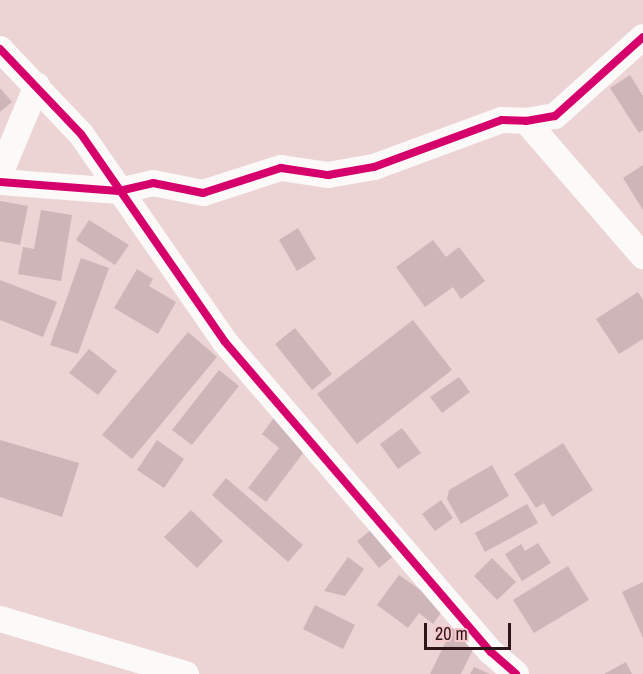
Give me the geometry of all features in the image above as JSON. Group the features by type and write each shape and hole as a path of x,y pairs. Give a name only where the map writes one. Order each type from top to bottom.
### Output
{"street":[{"path":"0,182 120,191 153,183 202,193 281,168 328,175 374,167 502,120 526,121 555,116 643,37"},
{"path":"0,49 37,85 81,134 225,342 492,651 516,674"},
{"path":"0,174 37,85"},
{"path":"526,121 643,256"},
{"path":"0,619 186,674"}],"building":[{"path":"630,75 643,96 643,130 639,133 610,88"},
{"path":"0,88 12,102 0,112"},
{"path":"643,165 643,210 623,178"},
{"path":"0,201 28,206 20,245 0,241"},
{"path":"41,210 72,215 61,281 18,274 23,247 34,249"},
{"path":"89,220 129,245 115,265 76,240"},
{"path":"298,228 316,259 297,271 279,240"},
{"path":"433,240 446,257 459,247 485,281 461,299 453,287 425,307 396,267"},
{"path":"81,258 109,268 78,354 50,345"},
{"path":"137,269 153,279 149,286 176,302 158,334 114,308"},
{"path":"0,280 57,302 43,337 0,320"},
{"path":"638,292 643,300 643,339 619,354 596,319"},
{"path":"413,320 452,370 357,444 317,394"},
{"path":"295,328 332,374 312,390 275,344"},
{"path":"188,332 217,357 132,459 102,435"},
{"path":"89,349 117,371 98,395 69,373"},
{"path":"219,370 239,386 192,445 172,430"},
{"path":"459,377 470,392 442,413 430,397"},
{"path":"276,415 307,448 266,502 248,488 279,448 262,434"},
{"path":"402,428 421,453 398,469 380,444"},
{"path":"0,440 79,463 62,517 0,497"},
{"path":"157,440 184,459 164,488 137,470"},
{"path":"563,443 593,490 552,517 544,503 536,508 514,474"},
{"path":"492,465 509,496 461,524 447,499 449,490"},
{"path":"226,478 303,545 288,562 212,495"},
{"path":"441,500 453,518 435,531 422,514"},
{"path":"527,504 538,523 485,552 475,533"},
{"path":"191,510 223,541 197,568 164,537"},
{"path":"375,527 396,554 379,568 357,541"},
{"path":"538,543 551,563 522,581 505,554 521,544 525,551"},
{"path":"348,557 364,569 345,596 324,591"},
{"path":"492,558 516,582 497,600 474,576"},
{"path":"568,566 589,600 534,633 513,600"},
{"path":"399,575 445,607 433,624 419,613 408,628 377,605"},
{"path":"643,582 643,638 622,592"},
{"path":"315,605 355,625 343,649 303,629"},
{"path":"453,627 478,639 461,674 430,674"},
{"path":"626,662 632,674 604,674"},
{"path":"474,667 490,674 470,674"}],"cycle path":[{"path":"0,182 119,191 153,183 203,193 281,168 328,175 374,167 502,120 526,121 555,116 643,37"},
{"path":"0,49 81,134 225,342 491,652 516,674"}]}
